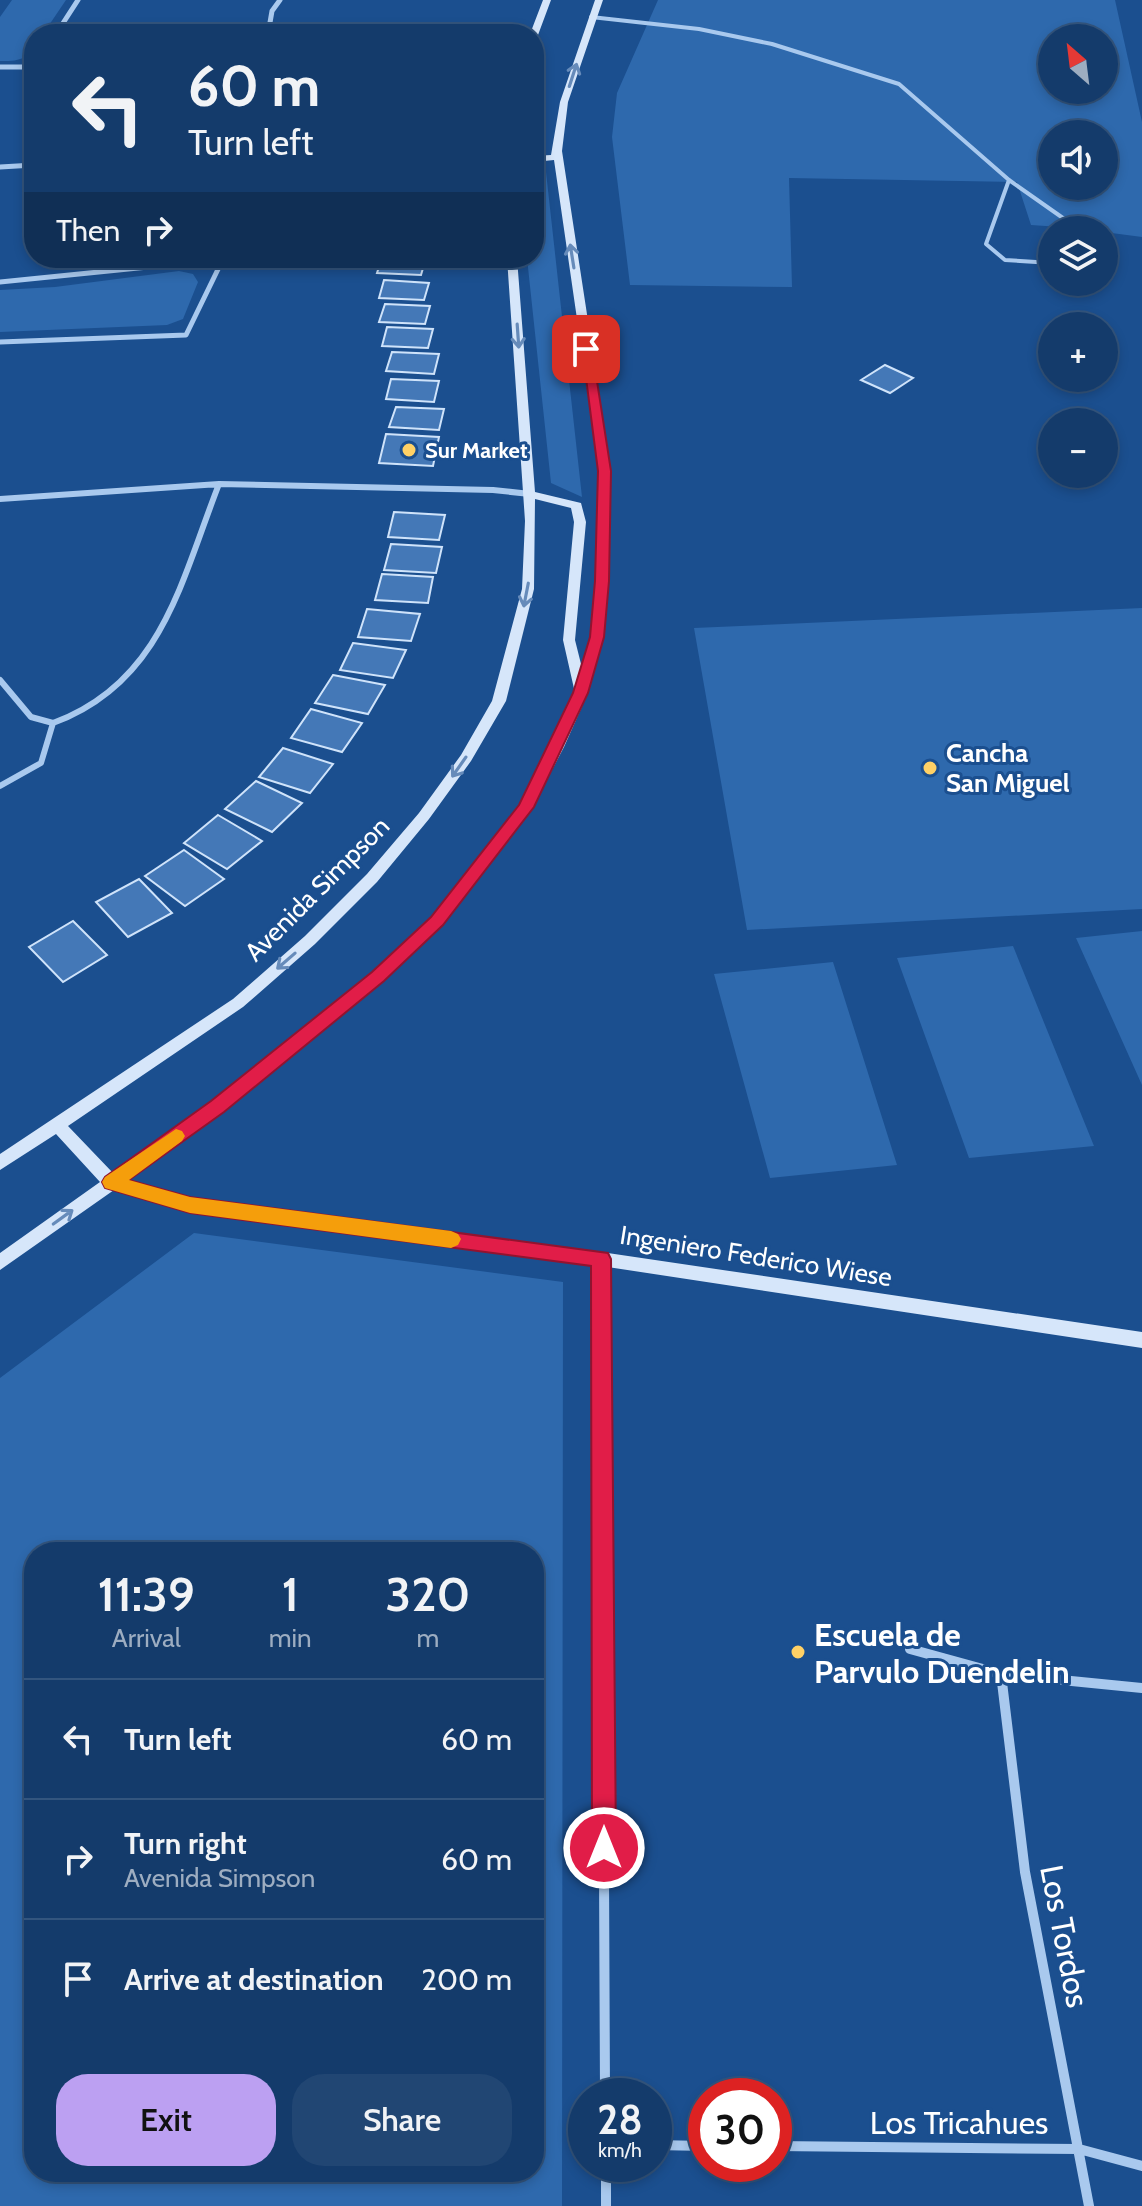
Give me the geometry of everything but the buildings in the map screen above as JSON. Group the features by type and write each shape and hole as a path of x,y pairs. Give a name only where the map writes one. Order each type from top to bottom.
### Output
{"main road":[{"path":"538,24 547,0"},
{"path":"544,158 555,157 564,102 599,0"},
{"path":"0,1263 217,1107 378,977 437,921 526,807 581,693 597,637 602,581 605,471 557,151"},
{"name":"Avenida Simpson","path":"0,1163 238,1003 310,940 372,878 424,816 466,758 499,701 528,589 530,494 513,268"},
{"path":"530,494 577,506 580,522 569,640 581,693"},
{"path":"56,1124 111,1182"},
{"name":"Ingeniero Federico Wiese","path":"111,1182 190,1205 601,1259 1142,1340"}],"street":[{"path":"62,24 78,0"},
{"path":"270,24 272,11 280,0"},
{"path":"0,67 24,67"},
{"path":"0,167 24,166"},
{"path":"0,282 136,268"},
{"path":"0,342 186,335 219,268"},
{"path":"0,680 31,717 53,723 102,698 129,676 160,634 219,484"},
{"path":"0,499 219,484 493,490 530,494"},
{"path":"0,786 41,763 53,723"},
{"path":"601,1259 605,2078"},
{"path":"910,1649 1001,1674 1142,1688"},
{"name":"Los Tordos","path":"1001,1674 1025,1872 1089,2206"},
{"name":"Los Tricahues","path":"792,2146 1079,2149 1142,2166"},
{"path":"606,2182 606,2206"}],"lane":[{"path":"591,17 699,29 772,44 899,84 1009,180 1060,216"},
{"path":"1009,180 986,244 1005,260 1038,262"}],"shaded area":[{"path":"12,0 66,0 50,24 24,24 24,57 20,59 0,61 0,17"},
{"path":"658,0 1115,0 1142,122 1142,237 1118,234 1118,216 1038,216 1038,225 1031,225 1017,182 789,178 792,287 630,285 612,137 617,93"},
{"path":"544,171 582,497 551,483 528,268 544,268"},
{"path":"179,271 193,274 198,282 183,319 167,325 0,332 0,290 55,287"},
{"name":"Cancha San Miguel","path":"1142,608 1142,909 747,930 694,628"},
{"path":"1142,931 1142,1085 1076,938"},
{"path":"1013,946 1094,1146 969,1158 897,958"},
{"path":"833,962 897,1165 770,1178 714,974"},
{"path":"194,1233 563,1282 562,2206 0,2206 0,1378"}],"slow traffic":[{"path":"176,1136 111,1182 190,1205 451,1239"}],"place":[{"name":"Sur Market","path":"409,450"},
{"name":"Cancha San Miguel","path":"930,768"},
{"name":"Escuela de Parvulo Duendelin","path":"798,1652"}],"route":[{"path":"586,349 605,471 597,637 581,693 526,807 437,921 378,977 217,1107 111,1182 190,1205 601,1259 604,1848"}]}
